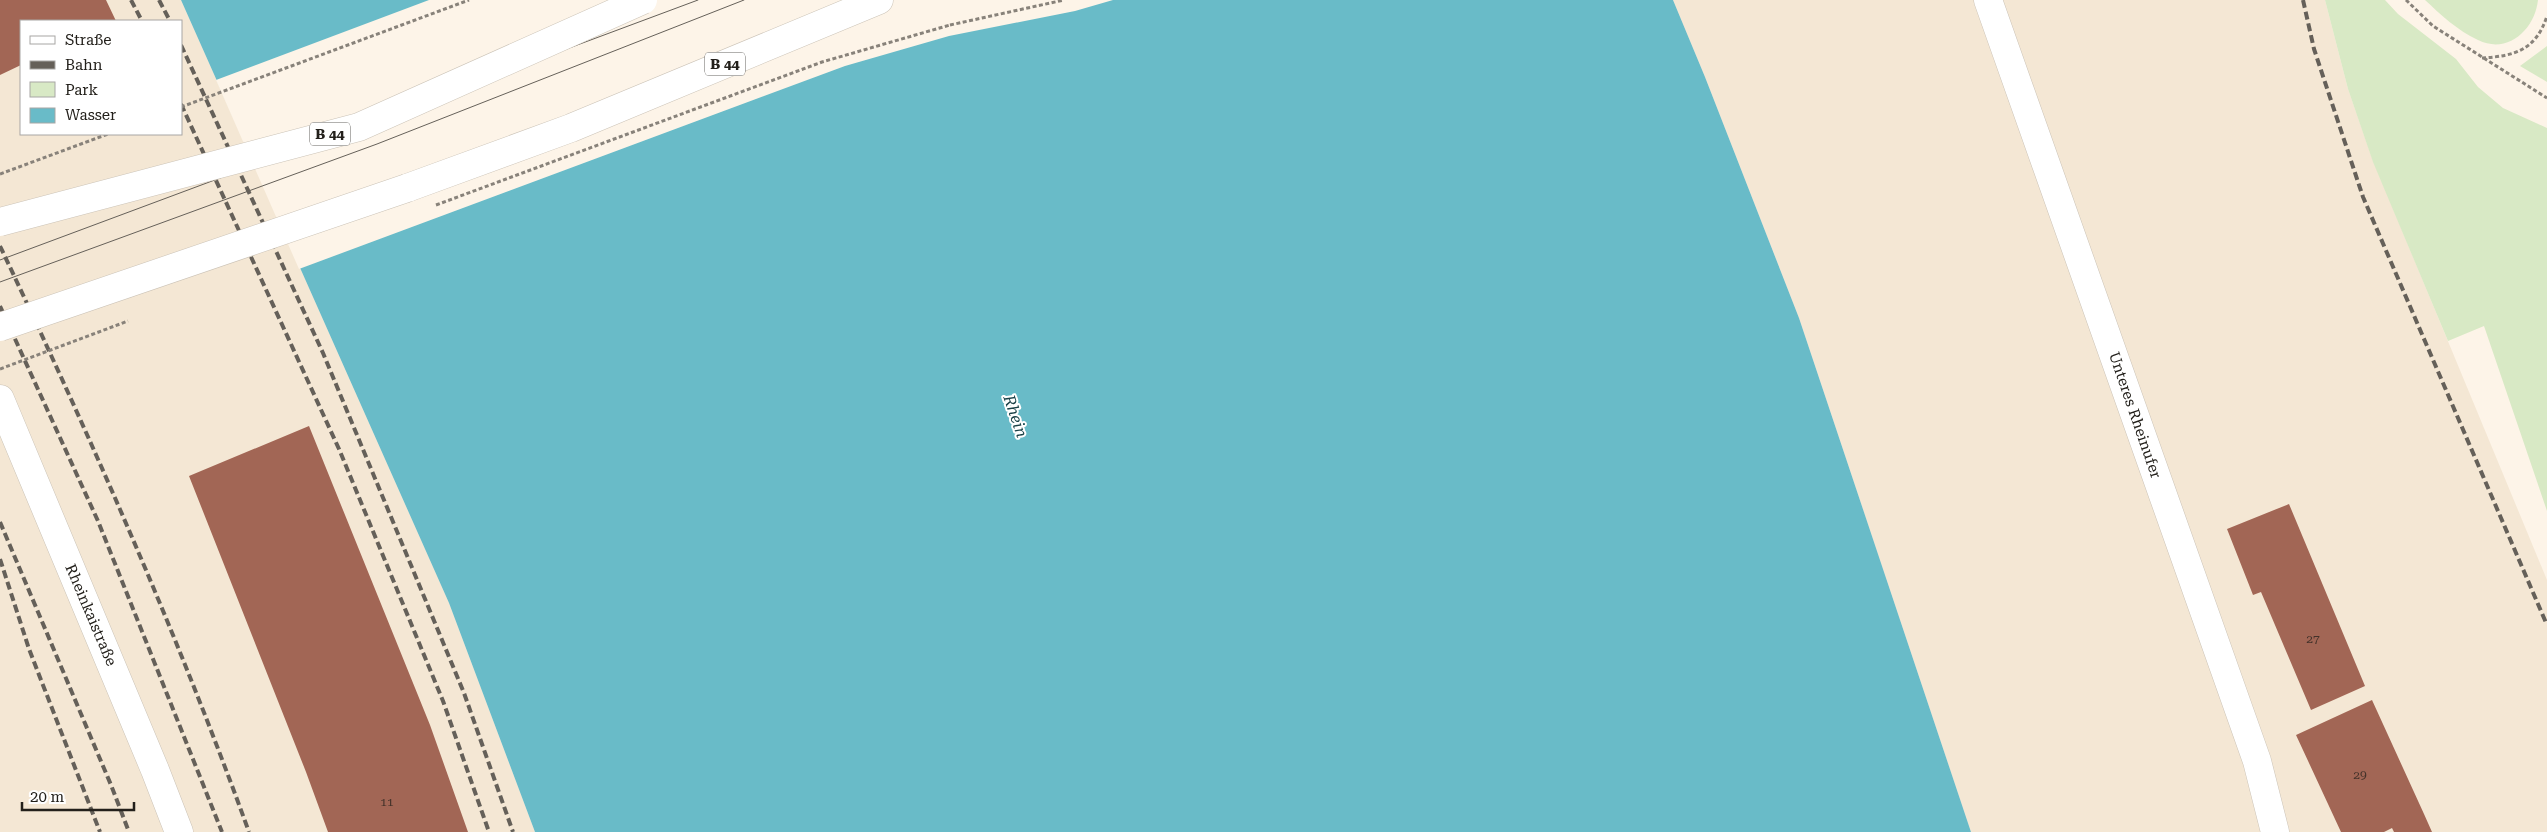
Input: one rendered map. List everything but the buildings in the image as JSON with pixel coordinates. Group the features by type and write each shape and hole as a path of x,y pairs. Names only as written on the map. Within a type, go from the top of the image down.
{"main road":[{"name":"B 44","path":"0,222 359,127 643,0"},
{"name":"B 44","path":"0,327 407,188 571,128 879,0"},
{"name":"Unteres Rheinufer","path":"1988,0 2257,760 2275,832"},
{"name":"Rheinkaistraße","path":"0,399 156,770 179,832"}],"path":[{"path":"182,107 469,0"},
{"path":"429,208 822,62 950,25 1064,0"},
{"path":"2406,0 2434,26 2547,98"},
{"path":"2482,58 2506,57 2524,49 2542,32 2547,16"},
{"path":"0,174 105,135"},
{"path":"0,369 132,320"}],"shaded area":[{"path":"0,0 181,0 449,603 535,832 0,832"},
{"path":"1673,0 2325,0 2348,89 2372,158 2547,580 2547,832 1971,832 1799,318"}],"green space":[{"path":"2325,0 2385,0 2398,14 2456,59 2478,87 2503,108 2547,128 2547,511 2484,326 2448,341 2373,162 2348,89"},
{"path":"2425,0 2538,0 2532,21 2526,29 2509,42 2489,44 2463,32"},
{"path":"2547,46 2547,82 2520,66"}],"water":[{"name":"Rhein","path":"181,0 1673,0 1799,318 1971,832 535,832 449,603"}],"pier":[{"path":"429,0 1113,0 1075,11 949,36 845,66 299,269 216,80"}],"tram line":[{"path":"0,260 698,0"},
{"path":"0,282 377,144 744,0"}],"railway":[{"path":"131,0 141,20"},
{"path":"159,0 169,20"},
{"path":"2303,0 2314,49 2363,197 2547,625"},
{"path":"182,47 323,353 464,693 513,832"},
{"path":"182,106 339,449 443,701 489,832"},
{"path":"0,246 132,536 193,683 249,832"},
{"path":"0,306 98,521 222,832"},
{"path":"0,522 129,832"},
{"path":"0,559 29,649 100,832"}]}
